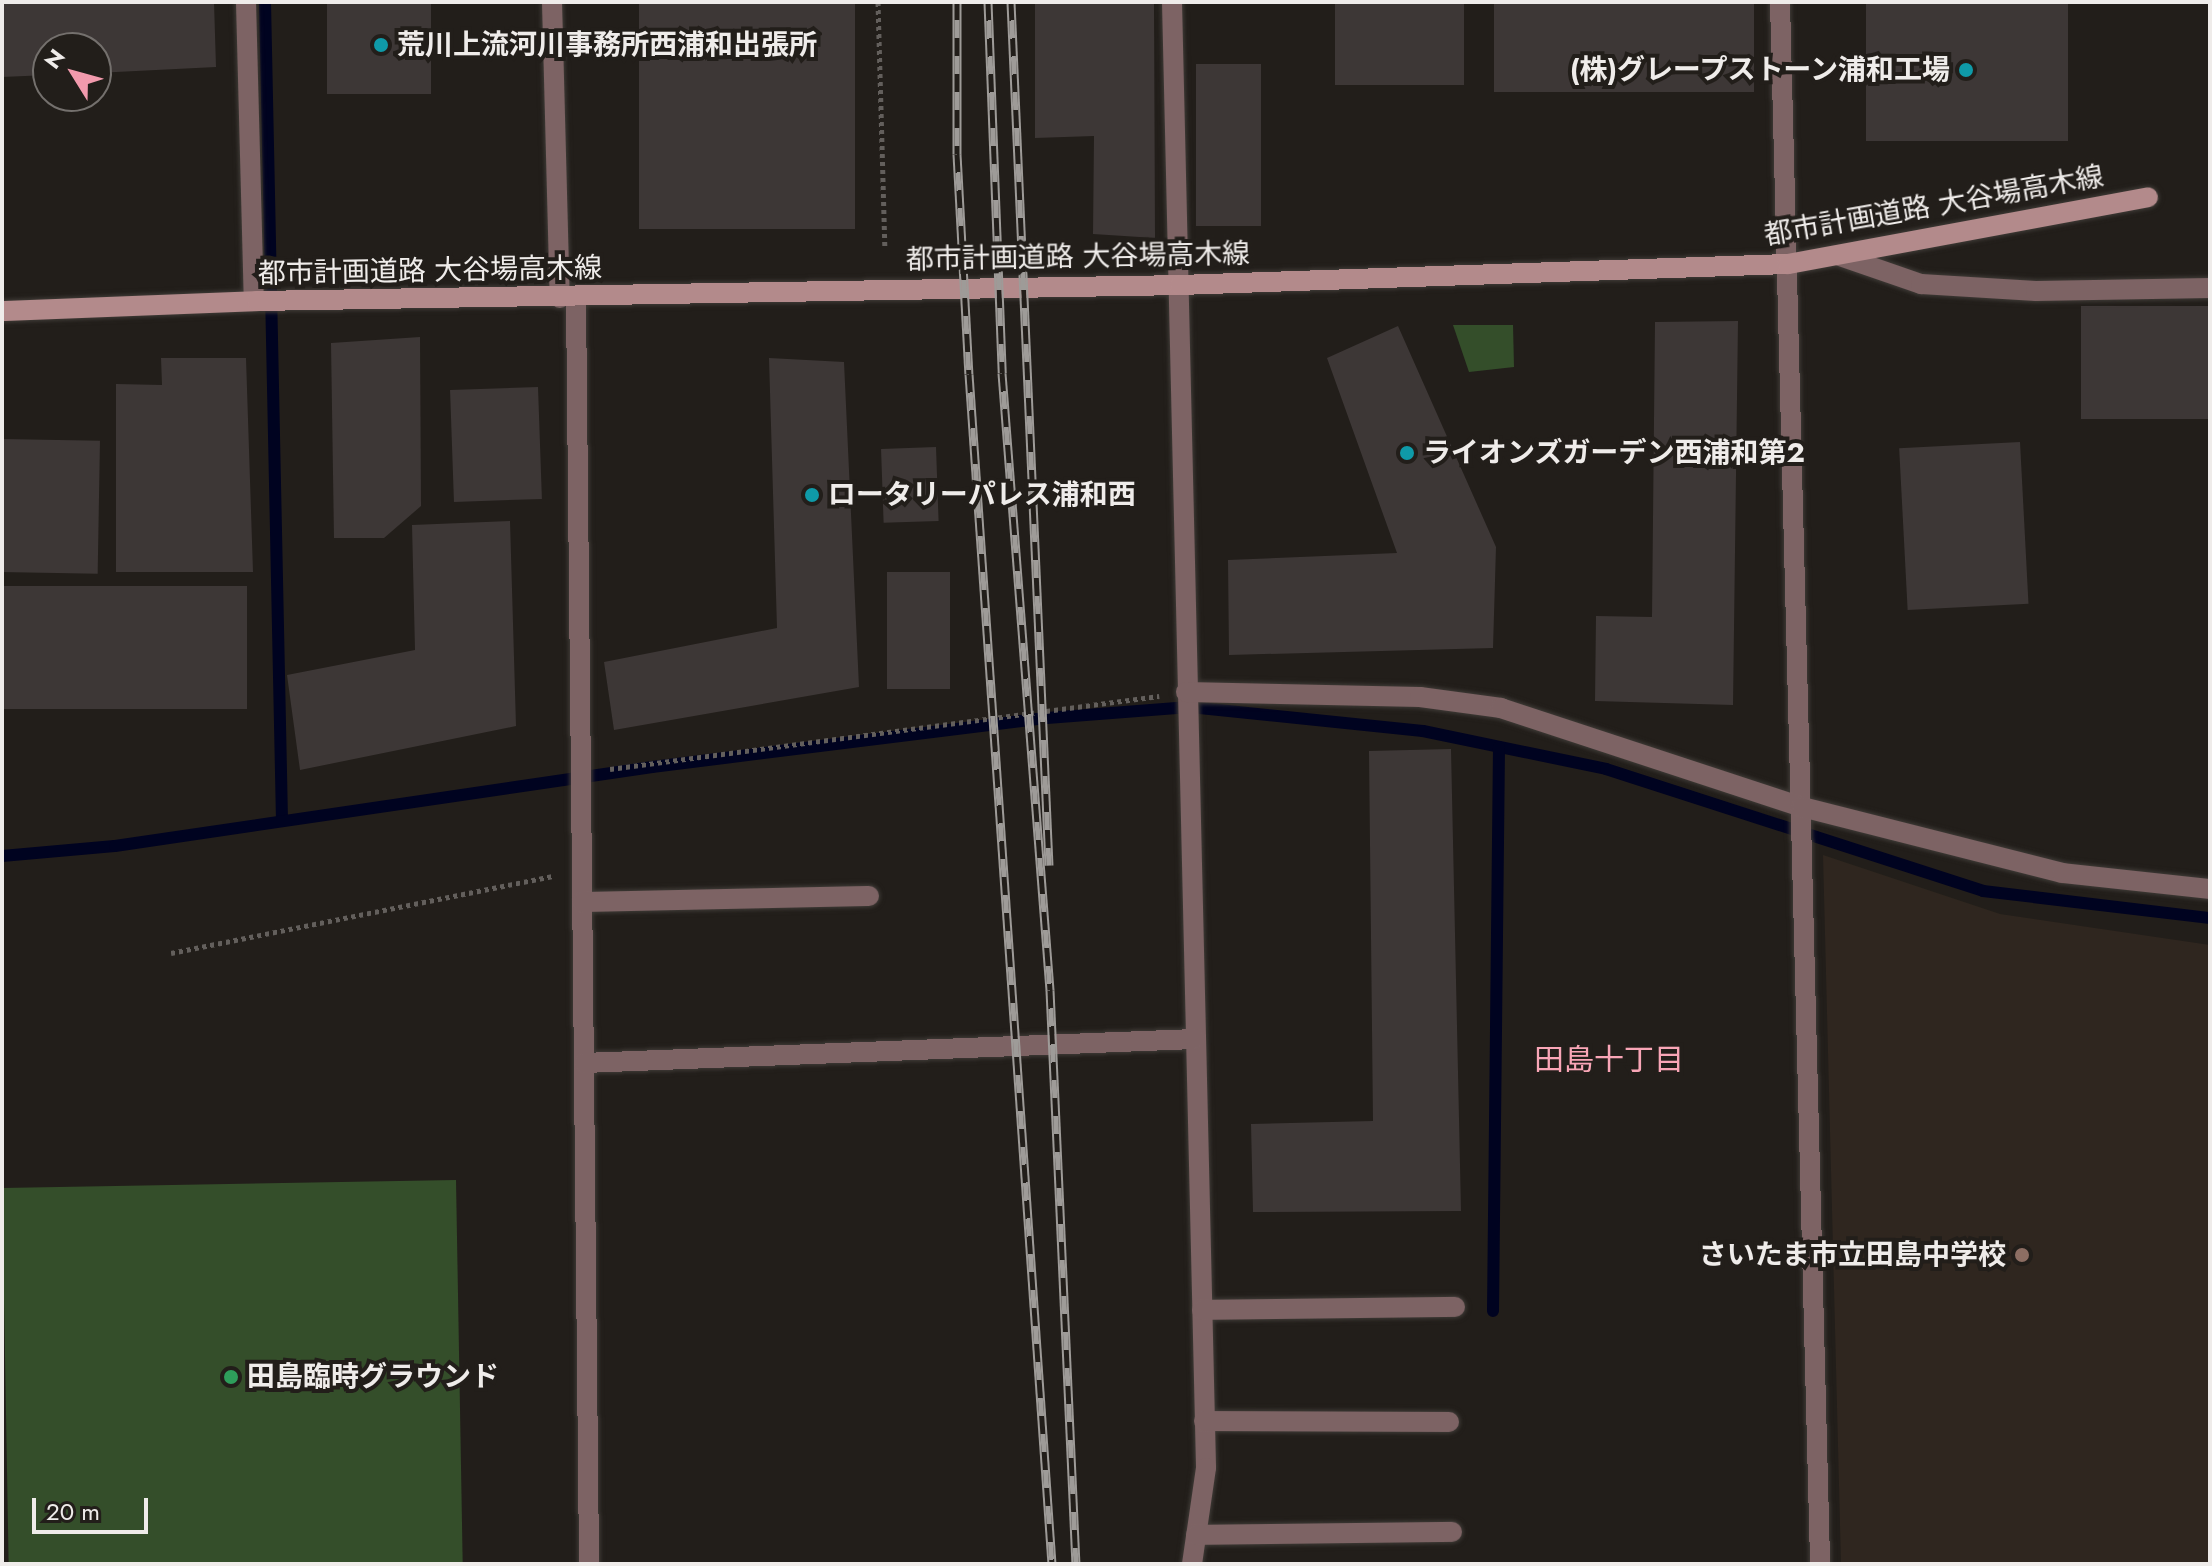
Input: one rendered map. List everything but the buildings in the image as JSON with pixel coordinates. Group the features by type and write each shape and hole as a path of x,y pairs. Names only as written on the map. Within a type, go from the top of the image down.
{"street":[{"path":"246,2 255,301"},
{"path":"552,2 568,298 581,772 589,1564"},
{"path":"1172,2 1206,1468 1192,1564"},
{"path":"1780,2 1820,1564"},
{"name":"都市計画道路 大谷場高木線","path":"2,311 255,301 568,298 1180,285 1788,264 2148,197"},
{"path":"1840,256 1921,284 2036,291 2210,288"},
{"path":"1186,692 1420,697 1501,708 1802,808 2062,873 2210,889"},
{"path":"582,902 869,896"},
{"path":"584,1063 1195,1039"},
{"path":"1202,1310 1455,1307"},
{"path":"1204,1421 1449,1422"},
{"path":"1196,1535 1452,1532"}],"path":[{"path":"878,2 885,246"},
{"path":"581,772 1186,692"},
{"path":"171,953 582,871"}],"shaded area":[{"name":"さいたま市立田島中学校","path":"1823,855 2000,914 2210,945 2210,1564 1841,1564"}],"green space":[{"path":"1453,325 1513,325 1514,367 1469,372"},
{"name":"田島臨時グラウンド","path":"456,1180 463,1564 9,1564 2,1188"}],"waterway":[{"path":"265,2 282,819"},
{"path":"2,856 115,846 652,767 1047,718 1190,707 1423,731 1606,769 1983,891 2210,918"},
{"path":"1493,1311 1499,747"}],"railway":[{"path":"957,2 957,154 969,374 1052,1564"},
{"path":"988,2 1002,373 1050,990 1076,1564"},
{"path":"1011,2 1049,865"}],"place":[{"name":"荒川上流河川事務所西浦和出張所","path":"381,45"},
{"name":"(株)グレープストーン浦和工場","path":"1966,70"},
{"name":"ライオンズガーデン西浦和第2","path":"1407,453"},
{"name":"ロータリーパレス浦和西","path":"812,495"},
{"name":"さいたま市立田島中学校","path":"2022,1255"},
{"name":"田島臨時グラウンド","path":"231,1377"}],"district":[{"name":"田島十丁目","path":"1609,1060"}]}
